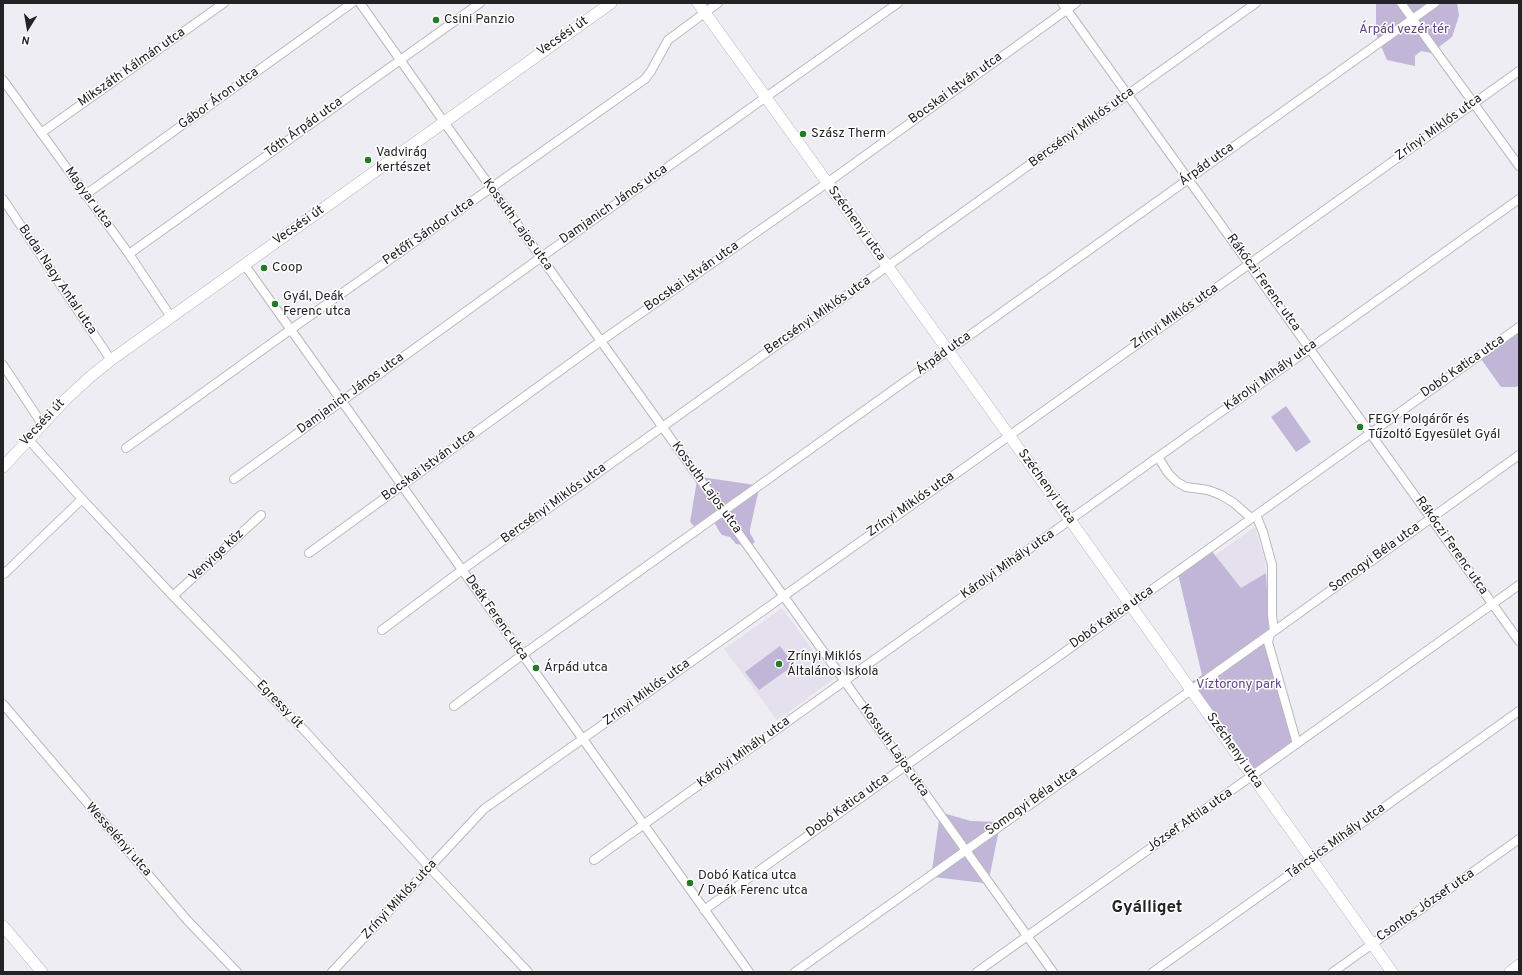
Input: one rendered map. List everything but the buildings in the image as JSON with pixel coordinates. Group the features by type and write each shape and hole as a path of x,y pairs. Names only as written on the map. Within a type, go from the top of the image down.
{"street":[{"name":"Mikszáth Kálmán utca","path":"41,133 224,3"},
{"name":"Gábor Áron utca","path":"86,195 352,3"},
{"name":"Kossuth Lajos utca","path":"360,3 540,258 1053,972"},
{"name":"Tóth Árpád utca","path":"129,254 480,3"},
{"name":"Vecsési út","path":"3,467 77,388 111,360 611,3"},
{"name":"Petőfi Sándor utca","path":"126,448 645,79 668,40 702,8 718,3"},
{"name":"Damjanich János utca","path":"234,479 540,258 898,3"},
{"name":"Bocskai István utca","path":"310,553 601,341 827,182 1065,6 1076,3"},
{"name":"Bercsényi Miklós utca","path":"382,630 462,570 1256,3"},
{"path":"1401,3 1519,166"},
{"name":"Árpád utca","path":"454,706 522,655 1434,3"},
{"name":"Rákóczi Ferenc utca","path":"1065,6 1519,641"},
{"name":"Széchenyi utca","path":"702,8 1070,520 1392,972"},
{"name":"Zrínyi Miklós utca","path":"332,972 484,809 583,740 1519,71"},
{"name":"Magyar utca","path":"3,80 129,254 171,316"},
{"name":"Budai Nagy Antal utca","path":"3,198 111,360"},
{"name":"Károlyi Mihály utca","path":"594,860 1519,199"},
{"name":"Deák Ferenc utca","path":"244,264 749,972"},
{"name":"Dobó Katica utca","path":"704,910 1519,327"},
{"path":"3,365 42,424"},
{"name":"Egressy út","path":"28,439 173,596 304,730 430,868 528,972"},
{"name":"Somogyi Béla utca","path":"795,972 1190,690 1271,634 1519,455"},
{"path":"1158,457 1168,473 1176,482 1186,487 1208,490 1221,495 1254,517 1263,532 1272,565 1272,615 1271,634 1268,642 1297,744"},
{"path":"4,574 82,499"},
{"name":"Venyige köz","path":"173,596 261,515"},
{"name":"József Attila utca","path":"977,972 1519,585"},
{"name":"Wesselényi utca","path":"3,704 187,920 237,972"},
{"name":"Táncsics Mihály utca","path":"1153,972 1519,711"},
{"name":"Csontos József utca","path":"1333,972 1519,839"},
{"path":"3,926 42,972"},
{"path":"1510,972 1519,966"}],"shaded area":[{"path":"1255,527 1265,560 1266,573 1241,588 1215,555"},
{"name":"Zrínyi Miklós Általános Iskola","path":"782,608 834,679 777,720 724,649"}],"green space":[{"name":"Árpád vezér tér","path":"1376,3 1457,3 1459,16 1452,37 1431,53 1421,51 1415,56 1415,66 1387,60 1376,34"},
{"path":"1519,332 1519,385 1516,387 1501,387 1481,359"},
{"path":"1286,406 1311,442 1296,452 1271,417"},
{"path":"701,477 755,485 727,506 723,505"},
{"path":"697,480 717,508 716,512 695,527 690,522"},
{"path":"759,489 750,529 750,533 755,542 751,545 730,516 731,511"},
{"path":"719,518 724,519 743,545 736,544 730,537 722,535 714,522"},
{"name":"Víztorony park","path":"1211,550 1241,588 1266,573 1269,629 1264,633 1294,743 1253,773 1190,683 1202,675 1178,574"},
{"path":"780,646 794,665 759,690 745,672"},
{"path":"943,813 971,821 999,822 968,844 965,844"},
{"path":"939,820 959,847 958,852 932,870"},
{"path":"999,830 989,879 973,855 973,850"},
{"path":"961,857 966,858 984,883 933,877"}],"place":[{"name":"Csini Panzio","path":"436,20"},
{"name":"Szász Therm","path":"803,134"},
{"name":"Vadvirág kertészet","path":"368,160"},
{"name":"Coop","path":"264,268"},
{"name":"Gyál, Deák Ferenc utca","path":"275,304"},
{"name":"FEGY Polgárőr és Tűzoltó Egyesület Gyál","path":"1360,427"},
{"name":"Zrínyi Miklós Általános Iskola","path":"779,664"},
{"name":"Árpád utca","path":"536,668"},
{"name":"Dobó Katica utca / Deák Ferenc utca","path":"690,883"}],"district":[{"name":"Gyálliget","path":"1147,909"}]}
